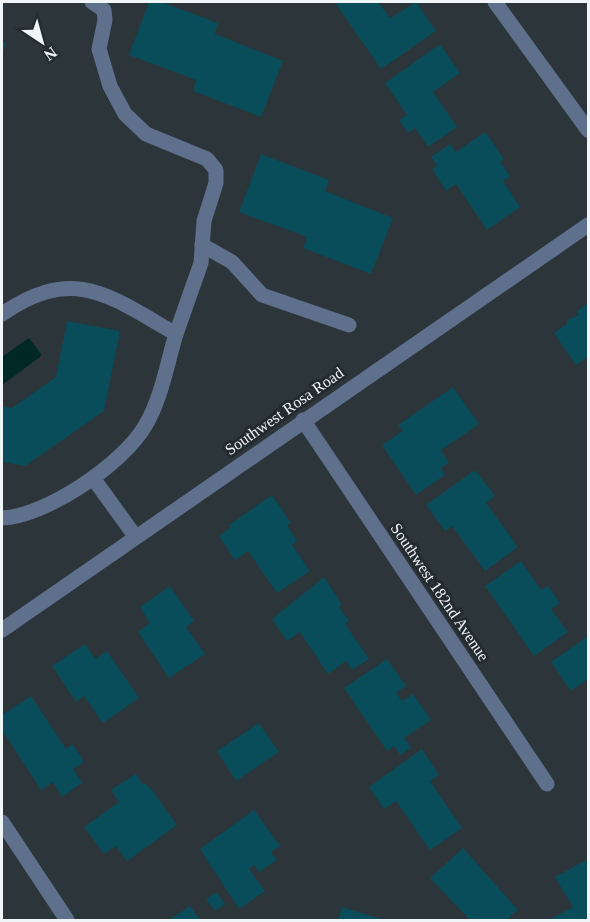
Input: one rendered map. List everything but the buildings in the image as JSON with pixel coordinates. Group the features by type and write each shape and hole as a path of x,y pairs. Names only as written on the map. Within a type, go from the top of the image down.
{"street":[{"path":"2,518 18,518 36,511 93,478 132,443 145,427 201,263 204,221 216,183 216,170 207,159 146,134 125,114 110,86 99,49 105,20 104,9 92,2"},
{"path":"495,2 588,130"},
{"name":"Southwest Rosa Road","path":"2,630 588,225"},
{"path":"202,245 232,261 262,295 349,325"},
{"path":"2,314 39,292 60,288 84,289 111,299 176,334"},
{"name":"Southwest 182nd Avenue","path":"303,420 547,784"},
{"path":"93,478 135,536"},
{"path":"2,822 67,921"}],"shaded area":[{"path":"29,338 41,354 40,357 2,385 2,357"}]}
